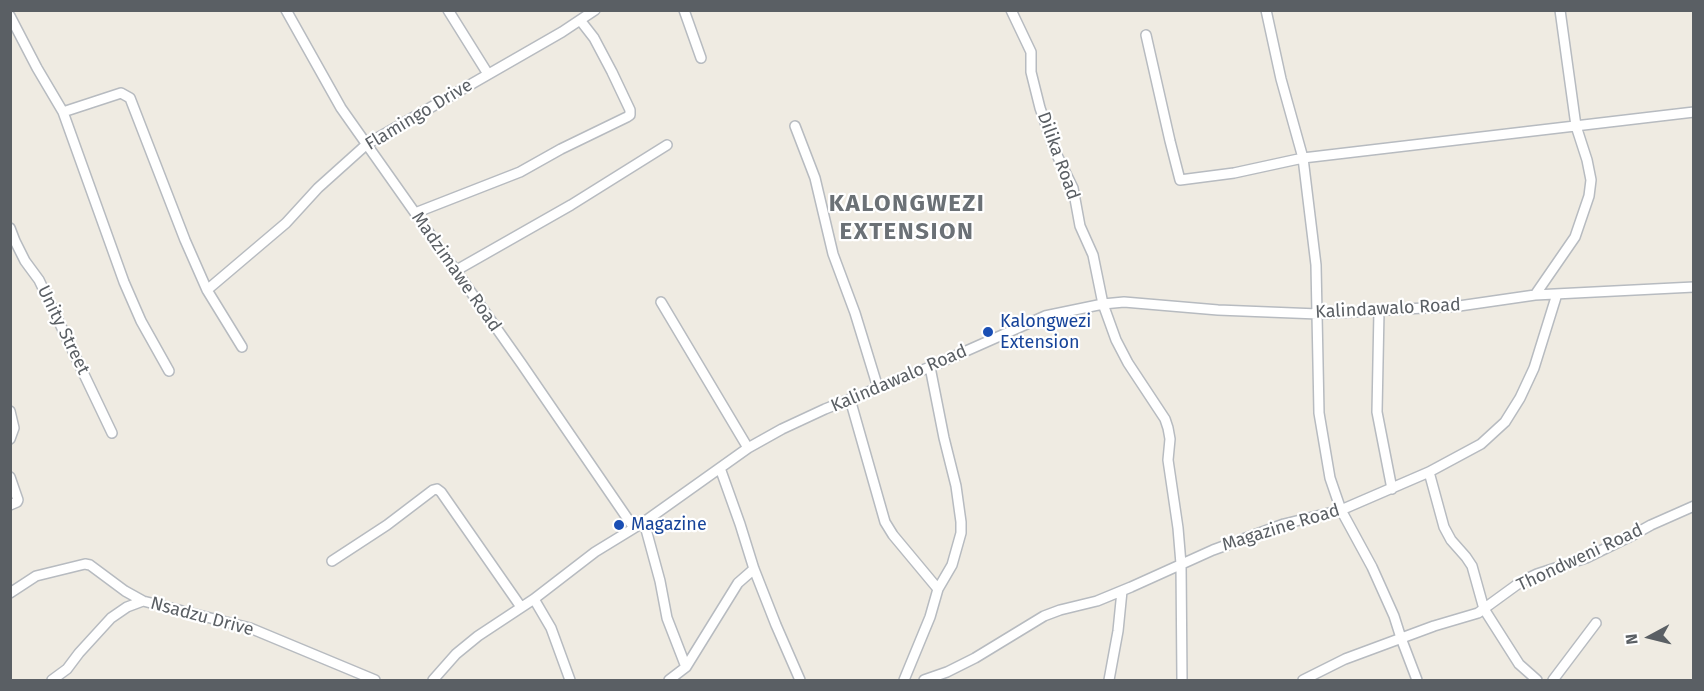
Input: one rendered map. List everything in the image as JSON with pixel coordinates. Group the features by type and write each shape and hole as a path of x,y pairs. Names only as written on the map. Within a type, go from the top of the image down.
{"street":[{"name":"Madzimawe Road","path":"286,10 341,108 634,528"},
{"path":"448,10 488,74"},
{"name":"Flamingo Drive","path":"207,290 286,223 318,188 367,144 595,10"},
{"path":"684,10 701,58"},
{"name":"Dilika Road","path":"1011,10 1031,52 1030,72 1040,108 1055,151 1073,188 1080,226 1092,255 1103,304 1116,340 1128,363 1165,419 1170,439 1168,460 1181,564 1182,681"},
{"path":"1266,10 1281,79 1303,158 1316,265 1319,413 1330,478 1341,510 1372,567 1394,616 1417,681"},
{"path":"1535,296 1575,237 1589,196 1591,180 1576,126 1560,10"},
{"path":"10,16 63,112 132,303 169,371"},
{"path":"415,213 520,172 630,115 630,110 612,72 594,38 580,20"},
{"path":"1146,35 1180,180 1234,173 1303,158 1694,112"},
{"path":"63,112 121,93 130,98 185,240 207,290 242,347"},
{"path":"795,126 815,178 833,254 855,313 878,388"},
{"path":"455,271 571,205 667,145"},
{"name":"Unity Street","path":"10,228 25,261 39,280 112,432"},
{"name":"Kalindawalo Road","path":"433,681 456,654 478,636 595,552 644,522 748,448 782,429 1045,316 1124,302 1218,310 1318,314 1459,306 1557,294 1694,287"},
{"name":"Magazine Road","path":"926,680 975,658 1044,616 1097,602 1213,550 1284,524 1341,510 1429,472 1482,444 1505,422 1520,398 1534,368 1557,294"},
{"path":"661,302 748,448"},
{"path":"1379,311 1377,412 1392,489"},
{"path":"904,681 939,589 952,565 961,533 956,486 930,367"},
{"path":"850,399 885,522 893,535 939,589"},
{"path":"10,411 14,428 10,439"},
{"path":"720,468 741,524 754,569 800,681"},
{"path":"1429,472 1444,527 1451,540 1472,566 1484,609 1520,664 1537,681"},
{"path":"10,477 18,500 10,505"},
{"path":"332,561 437,489 521,607"},
{"name":"Thondweni Road","path":"1303,681 1345,659 1434,626 1471,616 1522,581 1586,558 1694,506"},
{"path":"644,522 660,581 667,618 686,666"},
{"path":"10,593 36,576 85,564 90,565 125,591 143,601"},
{"path":"669,681 686,666 738,584 754,569"},
{"path":"1109,681 1122,591"},
{"path":"534,598 550,628 570,681"},
{"name":"Nsadzu Drive","path":"52,681 67,669 111,618 127,607 143,601 250,628 375,681"},
{"path":"1553,681 1596,623"}],"place":[{"name":"Kalongwezi Extension","path":"988,332"},
{"name":"Magazine","path":"619,525"}],"district":[{"name":"KALONGWEZI EXTENSION","path":"907,218"}]}
